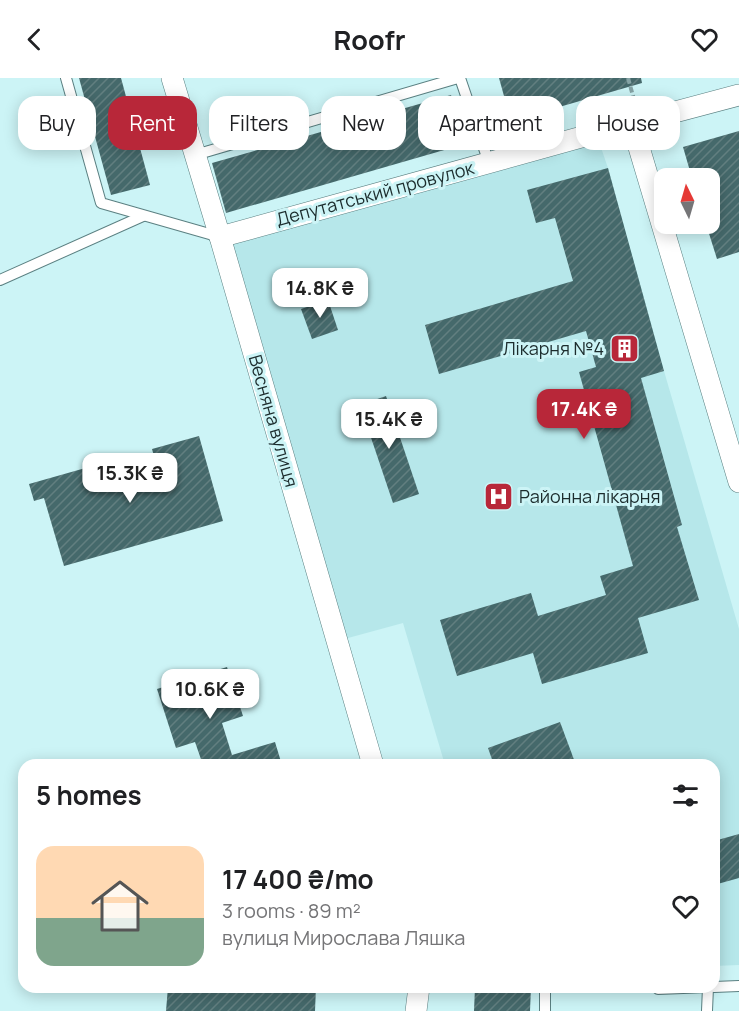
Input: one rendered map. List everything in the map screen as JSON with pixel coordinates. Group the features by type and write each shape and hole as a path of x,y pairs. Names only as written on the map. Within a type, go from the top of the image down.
{"street":[{"name":"Весняна вулиця","path":"172,78 371,759"},
{"name":"Депутатський провулок","path":"680,111 739,95"},
{"name":"Депутатський провулок","path":"220,237 576,139"},
{"path":"640,150 739,482"},
{"path":"416,1011 418,993"}],"lane":[{"path":"66,78 100,203 220,237"},
{"path":"195,155 459,78 489,163"},
{"path":"0,280 144,216"},
{"path":"720,987 739,986"},
{"path":"545,993 545,1011"},
{"path":"707,1011 708,993"}],"shaded area":[{"name":"Районна лікарня","path":"576,139 576,150 602,150 739,629 739,965 720,966 720,759 443,759 403,623 337,641 220,237 535,150 564,150 564,142"}],"building":[{"path":"79,78 121,78 126,96 108,96 108,150 141,150 150,185 111,195 96,140 96,96 84,96"},
{"path":"499,78 641,78 642,83 597,96 576,96 576,102 564,106 564,96 504,96"},
{"path":"418,104 418,150 444,150 226,213 212,163 258,150 309,150 309,135 321,132 321,150 406,150 406,108"},
{"path":"739,131 739,252 717,259 709,234 720,234 720,168 689,168 683,147"},
{"path":"608,168 664,371 641,378 682,525 677,527 699,600 638,618 648,653 542,684 533,653 457,676 440,620 531,593 538,616 606,595 600,576 633,566 579,372 596,367 586,331 439,374 425,325 573,281 555,218 536,223 527,190"},
{"path":"328,300 338,330 312,339 301,309"},
{"path":"386,396 419,494 393,503 360,405"},
{"path":"199,436 223,521 64,566 44,498 34,501 29,484 96,465 101,483 157,467 152,449"},
{"path":"227,667 243,716 222,723 232,755 275,742 280,759 201,759 195,742 176,748 157,689"},
{"path":"560,722 574,759 492,759 488,748"},
{"path":"739,834 739,878 720,883 720,839"},
{"path":"168,993 316,993 315,1011 166,1011"},
{"path":"475,993 531,993 530,1011 474,1011"}],"place":[{"name":"Лікарня №4","path":"625,349"},
{"name":"Районна лікарня","path":"498,497"}]}
